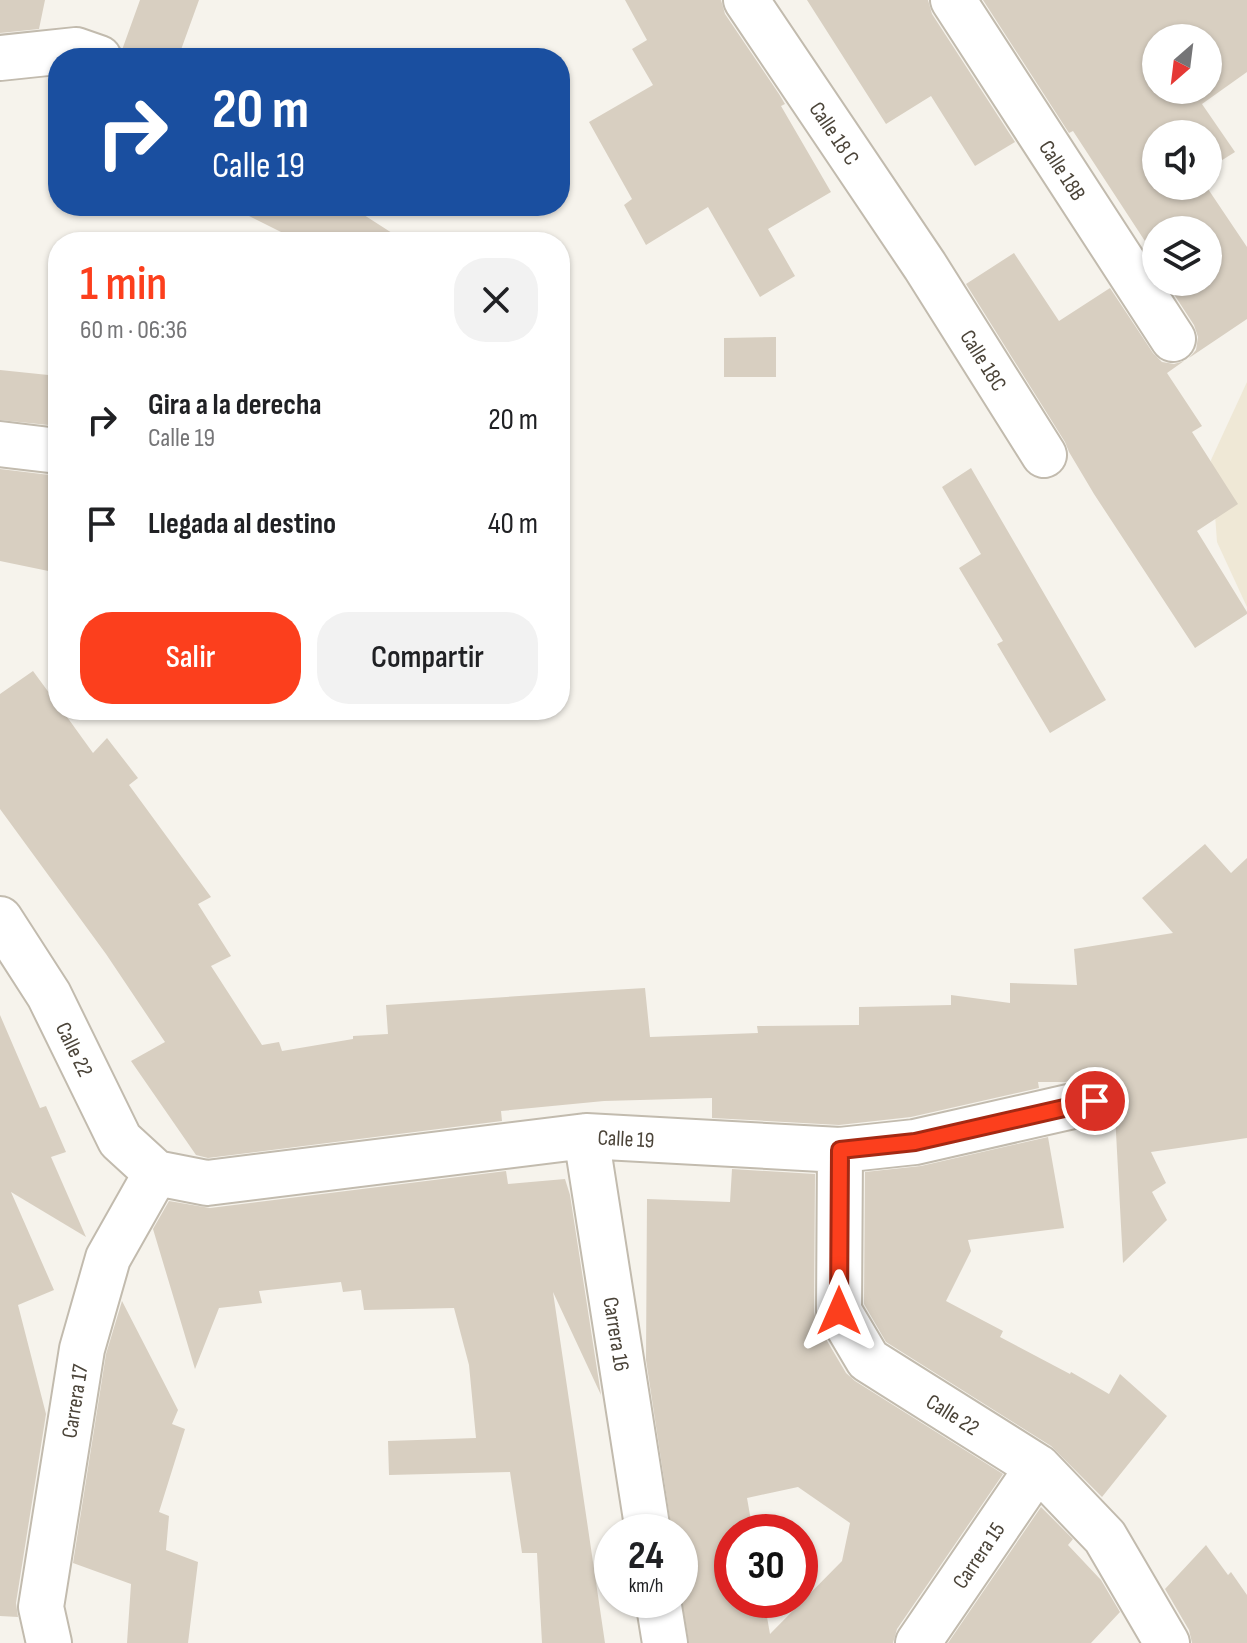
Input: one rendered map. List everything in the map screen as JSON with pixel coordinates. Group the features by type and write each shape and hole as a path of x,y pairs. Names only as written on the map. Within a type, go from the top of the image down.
{"street":[{"name":"Calle 18 C","path":"746,0 925,266"},
{"name":"Calle 18B","path":"953,0 1173,339"},
{"path":"0,58 48,53"},
{"name":"Calle 18C","path":"925,266 1044,455"},
{"path":"0,444 48,450"},
{"name":"Calle 22","path":"0,919 49,995 120,1140 156,1173"},
{"name":"Calle 19","path":"156,1173 207,1183 586,1136 840,1150 915,1142 1095,1101"},
{"name":"Carrera 16","path":"586,1136 645,1514"},
{"name":"Calle 22","path":"840,1150 839,1311 868,1360 1038,1467 1105,1537 1167,1643"},
{"name":"Carrera 17","path":"49,1643 41,1607 82,1349 108,1258 156,1173"},
{"name":"Carrera 15","path":"918,1643 1038,1467"},
{"path":"661,1618 665,1643"}],"shaded area":[{"path":"1247,382 1247,607 1217,542 1211,460"}],"building":[{"path":"0,0 45,0 39,29 0,33"},
{"path":"140,0 199,0 182,48 123,48"},
{"path":"625,0 721,0 725,14 785,104 781,106 831,192 768,229 795,276 760,297 708,207 646,245 624,205 632,199 589,122 653,85 632,49 647,40"},
{"path":"807,0 928,0 932,14 1015,142 975,166 931,96 886,124"},
{"path":"983,0 1247,0 1247,72 1222,90 1222,24 1142,24 1142,104 1202,104 1213,120 1142,120 1142,200 1215,200 1247,247 1247,319 1189,358 1196,350 1198,337 1175,296 1222,296 1222,216 1142,216 1142,237 1073,131 1069,133"},
{"path":"1222,133 1235,152 1222,160"},
{"path":"249,216 366,216 390,232 281,232"},
{"path":"1014,253 1059,321 1110,288 1162,362 1174,364 1184,361 1167,373 1202,426 1192,432 1238,504 1197,531 1247,612 1195,648 1094,494 966,284"},
{"path":"776,337 776,377 724,377 724,338"},
{"path":"0,370 48,375 48,425 0,420"},
{"path":"971,468 1106,700 1050,733 997,644 1003,641 959,568 981,554 942,487"},
{"path":"0,469 48,475 48,571 0,561"},
{"path":"33,671 48,691 48,720 69,720 93,753 107,738 138,778 129,785 211,897 198,904 231,956 211,966 262,1045 279,1042 282,1051 353,1039 353,1036 388,1034 386,1005 645,988 650,1037 758,1033 757,1026 859,1025 859,1007 951,1005 951,995 1010,1003 1010,983 1077,985 1074,949 1173,933 1142,898 1205,844 1231,873 1247,858 1247,1138 1151,1152 1166,1183 1152,1192 1167,1220 1123,1263 1115,1114 1119,1108 1119,1096 1114,1084 1102,1077 1038,1082 1039,1088 911,1117 839,1125 712,1118 712,1098 604,1101 501,1111 502,1121 208,1158 196,1155 131,1061 165,1042 106,954 0,809 0,694"},
{"path":"0,1015 40,1108 46,1106 66,1152 51,1157 86,1237 11,1192 54,1290 18,1305 46,1414 16,1603 18,1617 0,1616"},
{"path":"1048,1137 1064,1228 968,1240 971,1251 946,1301 1003,1331 1000,1337 1109,1394 1120,1374 1167,1416 1102,1497 1051,1446 886,1342 864,1304 865,1172 921,1166"},
{"path":"732,1169 815,1174 814,1312 817,1324 846,1373 1003,1474 897,1629 893,1643 689,1643 685,1618 698,1618 698,1514 669,1514 646,1360 647,1199 730,1202"},
{"path":"506,1171 508,1184 565,1179 601,1395 553,1292 594,1569 594,1618 601,1618 605,1643 542,1643 537,1553 522,1553 510,1472 389,1475 388,1441 476,1438 469,1365 454,1308 364,1310 361,1290 343,1292 341,1282 259,1291 262,1303 219,1308 195,1369 153,1229 169,1201 210,1208"},
{"path":"122,1301 178,1410 172,1424 185,1429 159,1512 169,1516 166,1550 198,1562 188,1643 127,1643 131,1584 73,1563 106,1354"},
{"path":"1041,1507 1073,1539 1068,1545 1101,1580 1120,1612 1091,1643 948,1643"},
{"path":"1206,1545 1247,1595 1247,1643 1192,1643 1189,1630 1165,1589"}],"route":[{"path":"839,1311 840,1150 915,1142 1095,1101"}]}
